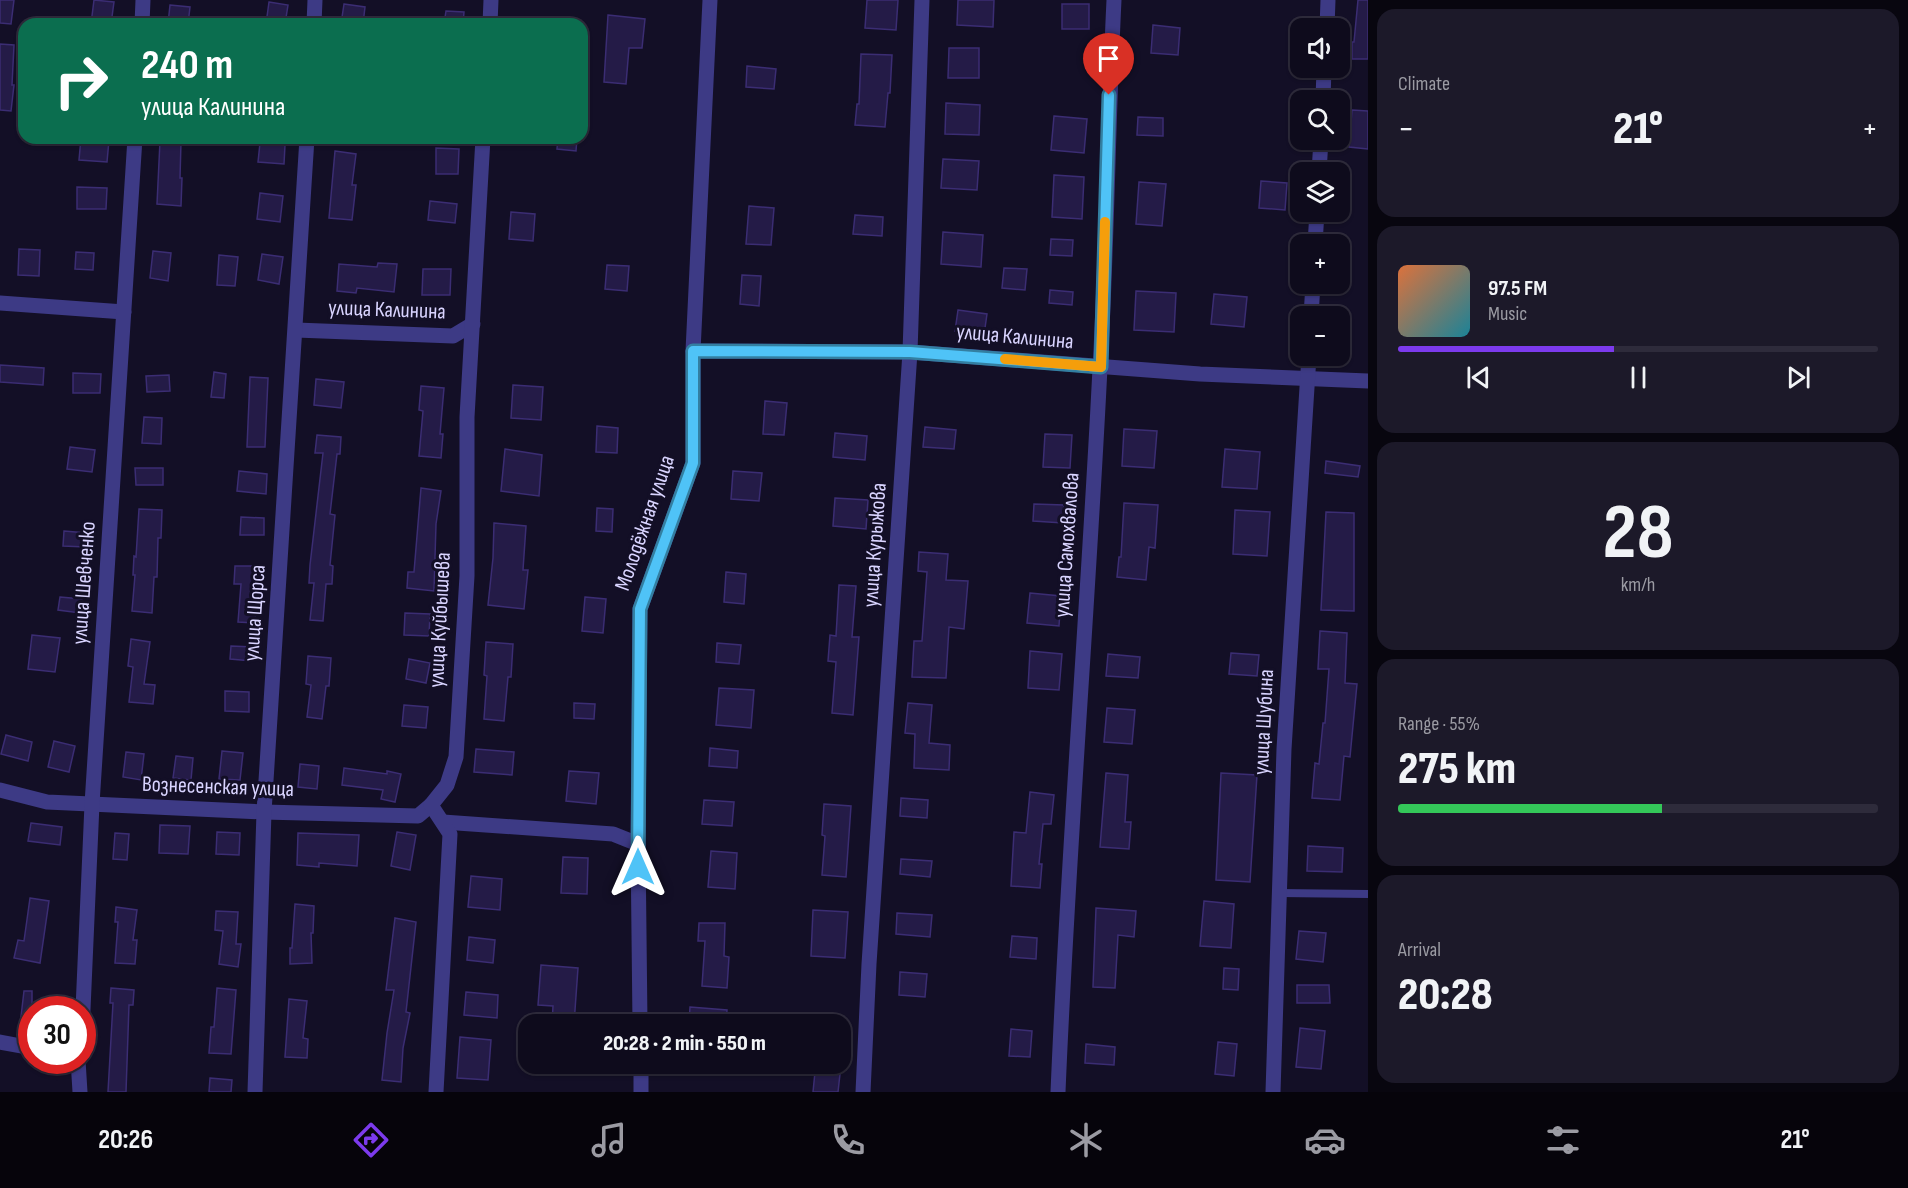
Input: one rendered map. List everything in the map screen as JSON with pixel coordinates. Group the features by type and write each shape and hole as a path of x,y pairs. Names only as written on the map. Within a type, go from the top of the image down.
{"street":[{"path":"142,18 143,0"},
{"path":"314,18 315,0"},
{"path":"490,18 491,0"},
{"name":"Молодёжная улица","path":"640,1014 638,844 640,609 693,463 693,351 710,0"},
{"name":"улица Курыжова","path":"863,1092 870,953 910,352 922,0"},
{"name":"улица Самохвалова","path":"1058,1092 1065,925 1101,367 1114,0"},
{"path":"1327,18 1328,0"},
{"name":"улица Шевченко","path":"84,996 92,804 135,144"},
{"name":"улица Щорса","path":"255,1092 264,812 307,144"},
{"name":"улица Куйбышева","path":"431,805 447,785 456,756 467,576 467,417 483,144"},
{"path":"0,303 124,312"},
{"name":"улица Калинина","path":"296,330 453,336 473,324"},
{"name":"улица Калинина","path":"693,351 910,352 1200,374 1368,381"},
{"name":"улица Шубина","path":"1273,1092 1284,749 1309,366"},
{"name":"Вознесенская улица","path":"0,790 47,802 264,812 417,816 431,805"},
{"path":"431,805 450,834 436,1092"},
{"path":"443,822 613,834 638,844"},
{"path":"0,1042 18,1045"},
{"path":"79,1074 80,1092"},
{"path":"641,1074 641,1092"}],"lane":[{"path":"1279,893 1368,894"}],"building":[{"path":"0,0 14,0 11,24 0,23"},
{"path":"94,0 114,2 112,18 92,18"},
{"path":"867,0 898,0 896,30 865,28"},
{"path":"958,0 994,0 993,27 957,25"},
{"path":"1358,0 1368,0 1368,59 1352,59"},
{"path":"269,2 288,5 286,18 267,18"},
{"path":"344,4 365,7 364,18 342,18"},
{"path":"1062,4 1089,4 1089,29 1062,29"},
{"path":"170,5 190,7 189,18 169,18"},
{"path":"446,11 464,12 464,18 445,18"},
{"path":"608,15 645,19 642,48 629,48 626,84 604,82"},
{"path":"1153,25 1180,28 1178,55 1151,53"},
{"path":"0,44 14,45 12,85 14,85 11,111 0,110"},
{"path":"949,48 979,48 979,78 948,78"},
{"path":"861,54 892,55 885,127 855,125 857,104 859,104"},
{"path":"747,66 776,69 774,89 746,87"},
{"path":"946,103 980,105 979,135 945,134"},
{"path":"1352,110 1368,111 1368,149 1350,147"},
{"path":"1054,116 1087,119 1084,153 1051,150"},
{"path":"1138,117 1163,118 1163,136 1137,135"},
{"path":"80,144 109,144 107,162 79,160"},
{"path":"160,144 181,144 181,206 157,204"},
{"path":"260,144 285,145 284,164 258,162"},
{"path":"557,144 577,144 576,151 557,149"},
{"path":"436,148 459,149 458,174 436,174"},
{"path":"335,151 356,154 352,185 356,185 352,220 329,218"},
{"path":"943,159 979,161 977,190 941,188"},
{"path":"1054,175 1084,177 1082,219 1052,217"},
{"path":"1261,181 1287,183 1285,210 1259,208"},
{"path":"1139,182 1166,184 1162,226 1136,224"},
{"path":"77,187 107,188 106,209 77,209"},
{"path":"260,193 283,196 280,222 257,219"},
{"path":"430,201 457,204 455,223 428,220"},
{"path":"749,206 774,208 771,245 746,244"},
{"path":"511,212 535,214 533,241 509,239"},
{"path":"855,215 883,217 882,236 853,234"},
{"path":"943,232 983,235 981,267 941,264"},
{"path":"1051,239 1073,240 1072,256 1050,255"},
{"path":"19,249 40,250 39,276 18,275"},
{"path":"153,251 171,253 168,281 150,278"},
{"path":"76,252 94,253 93,270 75,269"},
{"path":"262,254 283,257 279,284 258,280"},
{"path":"219,255 238,257 235,286 217,285"},
{"path":"378,263 397,264 394,292 357,288 356,293 337,291 339,264 377,267"},
{"path":"607,265 629,266 627,291 605,289"},
{"path":"1004,268 1027,269 1025,290 1002,288"},
{"path":"423,269 451,269 450,295 422,295"},
{"path":"742,275 761,276 759,306 740,304"},
{"path":"1050,290 1073,292 1072,305 1049,303"},
{"path":"1136,291 1176,293 1174,332 1134,330"},
{"path":"1214,294 1247,297 1244,327 1211,324"},
{"path":"958,310 987,314 984,335 955,331"},
{"path":"0,365 44,368 43,385 0,382"},
{"path":"214,372 226,374 224,398 211,397"},
{"path":"73,373 101,374 100,393 73,393"},
{"path":"169,375 170,391 147,392 146,376"},
{"path":"250,377 268,378 265,447 247,447"},
{"path":"316,379 344,382 341,408 314,405"},
{"path":"513,385 543,387 541,420 511,418"},
{"path":"421,386 444,388 440,434 443,434 441,458 419,456 423,411 419,410"},
{"path":"765,401 787,403 784,435 763,434"},
{"path":"144,417 162,418 161,444 142,443"},
{"path":"597,426 618,428 617,453 596,452"},
{"path":"925,427 956,430 954,449 923,447"},
{"path":"1124,429 1157,431 1154,468 1122,466"},
{"path":"835,433 867,436 865,460 833,457"},
{"path":"1045,434 1072,435 1070,468 1043,467"},
{"path":"317,435 341,437 330,514 335,515 330,565 333,566 332,584 326,584 323,621 310,620 314,583 309,583 310,565 323,453 315,453"},
{"path":"70,447 95,450 92,472 67,469"},
{"path":"505,449 542,455 539,496 501,491"},
{"path":"1225,449 1260,452 1257,489 1222,487"},
{"path":"1326,461 1360,466 1358,477 1325,473"},
{"path":"135,468 163,468 163,485 136,485"},
{"path":"239,471 267,474 266,494 237,491"},
{"path":"733,471 762,473 759,501 731,499"},
{"path":"421,488 441,491 436,524 434,591 407,588 408,572 414,572"},
{"path":"835,498 868,500 866,529 833,526"},
{"path":"1124,503 1158,505 1155,548 1149,547 1146,580 1117,577 1119,557 1121,557"},
{"path":"1034,504 1064,505 1063,523 1033,521"},
{"path":"597,508 613,509 612,532 596,531"},
{"path":"139,509 162,510 152,613 132,611"},
{"path":"1235,510 1270,512 1267,556 1233,554"},
{"path":"1326,512 1354,513 1354,611 1321,610"},
{"path":"241,517 264,518 264,535 240,535"},
{"path":"494,523 526,526 523,570 528,570 524,609 488,605"},
{"path":"64,531 87,533 86,547 63,546"},
{"path":"919,552 948,554 946,580 968,581 964,629 949,627 946,678 912,677 914,641 922,641 927,572 918,571"},
{"path":"235,566 258,566 255,623 238,622 241,584 234,584"},
{"path":"726,572 746,574 744,604 724,602"},
{"path":"839,585 856,586 852,637 859,637 853,715 832,713 836,662 828,661 830,635 836,636"},
{"path":"1030,593 1061,596 1059,626 1027,623"},
{"path":"60,597 82,599 80,613 58,610"},
{"path":"585,597 606,599 603,633 582,631"},
{"path":"405,613 430,614 429,636 404,635"},
{"path":"1320,631 1347,633 1345,683 1357,684 1350,757 1344,756 1340,800 1312,798 1315,763 1319,764 1323,723 1325,723 1329,669 1318,669"},
{"path":"32,635 60,638 55,672 28,669"},
{"path":"131,639 150,642 144,684 155,685 153,704 129,702 133,667 128,666"},
{"path":"486,642 513,644 511,677 508,677 504,721 484,719 487,676 484,675"},
{"path":"717,643 741,645 739,664 716,662"},
{"path":"231,646 253,647 252,661 230,659"},
{"path":"1030,651 1062,654 1059,690 1028,688"},
{"path":"1231,653 1259,655 1257,676 1229,674"},
{"path":"1108,654 1140,657 1138,678 1106,676"},
{"path":"308,656 331,658 329,686 326,686 322,719 307,717 311,685 306,684"},
{"path":"409,659 430,663 426,683 406,679"},
{"path":"719,688 754,690 751,728 716,725"},
{"path":"225,691 249,692 249,712 225,711"},
{"path":"574,703 595,704 594,719 574,718"},
{"path":"908,703 932,705 929,743 950,745 949,770 914,768 915,734 905,733"},
{"path":"404,705 428,707 426,728 402,726"},
{"path":"1107,708 1135,710 1132,744 1104,742"},
{"path":"6,735 32,742 28,761 1,754"},
{"path":"54,741 75,746 69,772 48,767"},
{"path":"710,748 738,751 737,768 709,766"},
{"path":"476,749 514,752 512,775 474,772"},
{"path":"222,751 243,753 240,780 219,779"},
{"path":"126,752 144,754 141,780 123,777"},
{"path":"176,756 193,758 191,780 173,778"},
{"path":"300,764 319,766 317,789 298,787"},
{"path":"344,768 401,774 395,802 381,799 383,790 342,785"},
{"path":"569,771 599,773 596,804 566,801"},
{"path":"1106,773 1128,775 1125,822 1131,822 1129,849 1100,847"},
{"path":"1221,773 1257,775 1250,882 1216,880"},
{"path":"1030,792 1054,795 1051,824 1043,824 1039,864 1042,864 1040,888 1011,886 1014,832 1026,833"},
{"path":"901,798 928,800 927,818 900,816"},
{"path":"704,800 734,802 732,826 702,824"},
{"path":"824,804 851,806 846,877 822,875 825,836 822,835"},
{"path":"31,823 62,827 60,845 28,841"},
{"path":"160,825 190,826 188,854 159,853"},
{"path":"217,832 240,833 239,855 216,854"},
{"path":"397,832 416,835 410,870 391,866"},
{"path":"115,833 129,834 127,860 113,859"},
{"path":"298,833 359,835 357,866 319,863 319,867 297,865"},
{"path":"1308,846 1343,848 1342,872 1307,871"},
{"path":"711,851 737,853 735,889 708,887"},
{"path":"563,857 588,858 587,894 561,893"},
{"path":"901,859 932,861 930,877 900,874"},
{"path":"471,876 502,879 500,910 468,907"},
{"path":"30,898 49,901 40,963 14,958 18,940 24,941"},
{"path":"1204,901 1234,904 1231,948 1200,946"},
{"path":"295,904 314,906 313,933 311,933 312,963 290,964"},
{"path":"116,907 137,910 133,940 137,940 135,964 115,963 118,922 115,922"},
{"path":"1096,908 1136,911 1134,937 1118,935 1115,988 1093,987"},
{"path":"813,910 848,912 845,958 811,956"},
{"path":"216,911 238,912 236,944 241,944 238,967 219,964 223,931 215,930"},
{"path":"897,913 932,915 930,937 896,934"},
{"path":"395,918 416,922 406,1012 410,1013 403,1048 401,1082 382,1080 394,990 386,990"},
{"path":"699,923 725,923 724,956 729,957 727,988 702,986 705,941 698,941"},
{"path":"1299,931 1326,933 1323,962 1296,959"},
{"path":"1012,936 1037,938 1036,959 1010,957"},
{"path":"469,937 495,940 493,963 467,960"},
{"path":"541,965 578,968 575,1014 553,1014 553,1006 538,1005"},
{"path":"1224,968 1239,969 1238,990 1223,989"},
{"path":"900,972 927,974 925,997 899,995"},
{"path":"1297,985 1329,985 1330,1003 1297,1003"},
{"path":"111,988 134,990 133,1005 129,1005 126,1092 108,1092 113,1003 110,1003"},
{"path":"217,988 236,990 231,1054 209,1053"},
{"path":"24,991 32,991 32,996 23,996"},
{"path":"466,992 498,995 497,1018 464,1015"},
{"path":"289,999 307,1001 303,1038 308,1039 307,1058 285,1057"},
{"path":"690,1007 727,1010 727,1014 690,1014"},
{"path":"1300,1028 1325,1031 1321,1069 1296,1067"},
{"path":"1011,1029 1032,1031 1030,1057 1009,1056"},
{"path":"460,1037 491,1040 488,1080 457,1078"},
{"path":"1218,1042 1237,1044 1234,1076 1215,1074"},
{"path":"1086,1044 1115,1047 1114,1065 1085,1063"},
{"path":"815,1074 840,1074 838,1092 813,1092"},
{"path":"210,1078 232,1080 231,1092 209,1092"}],"slow traffic":[{"path":"1005,359 1101,367 1105,222"}],"route":[{"path":"638,867 640,609 693,463 693,351 910,352 1101,367 1109,95"}]}
